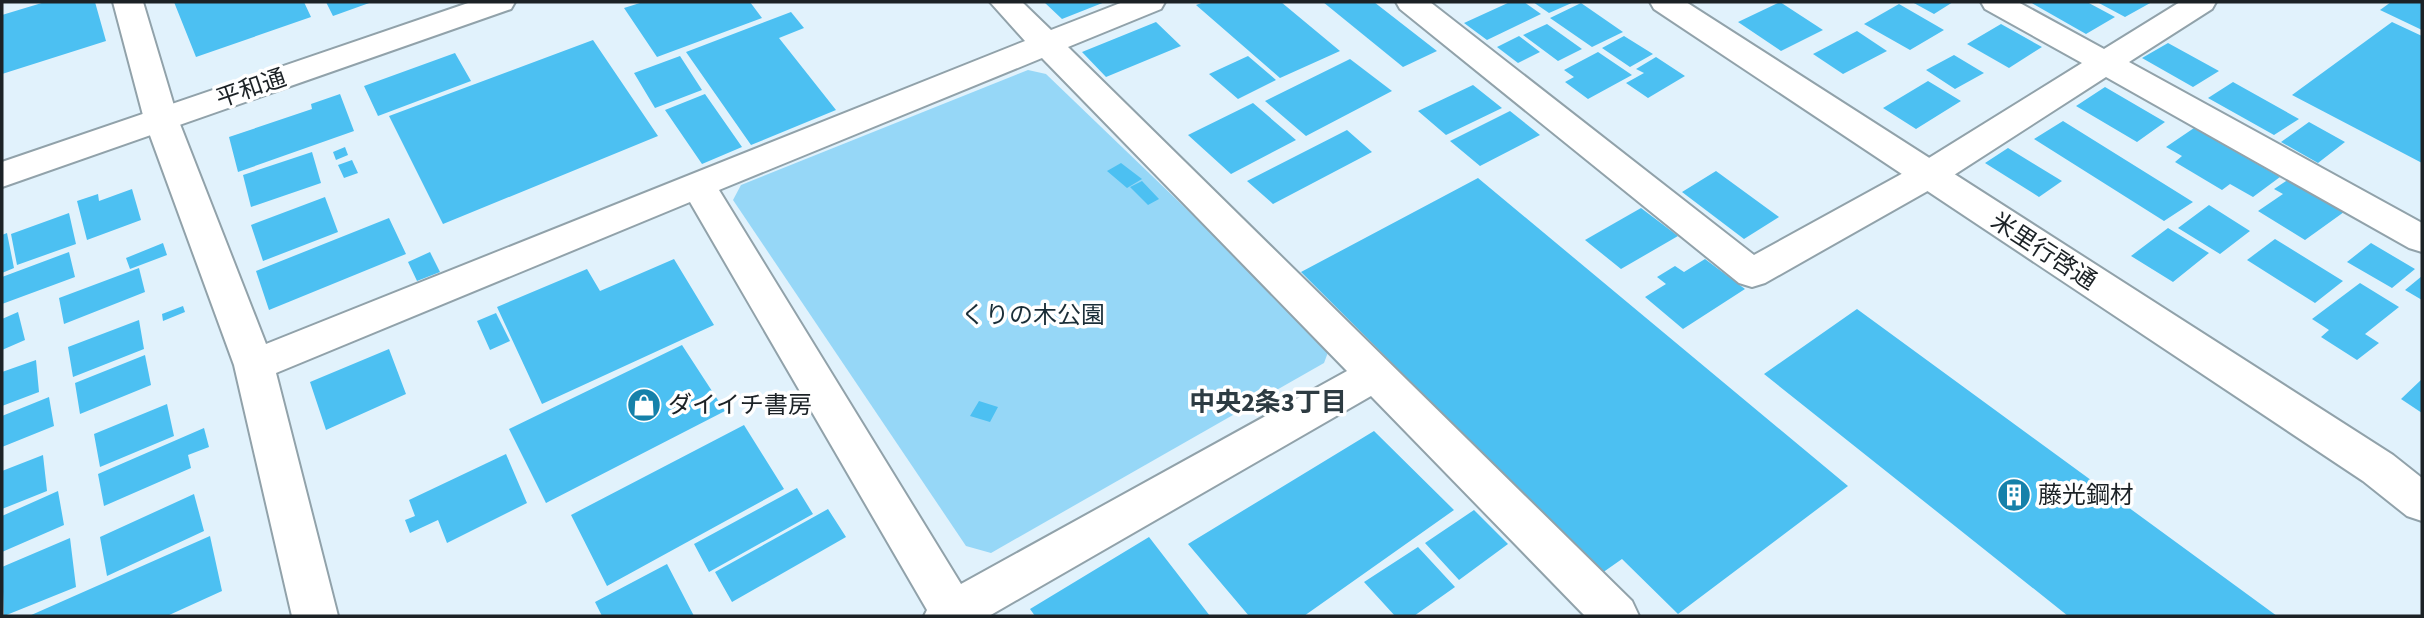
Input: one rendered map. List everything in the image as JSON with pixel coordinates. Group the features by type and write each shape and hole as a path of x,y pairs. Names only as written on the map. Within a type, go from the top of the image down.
{"street":[{"path":"128,2 161,119 254,365 315,616"},
{"name":"平和通","path":"2,175 500,2"},
{"path":"1005,2 1616,616"},
{"path":"254,365 1150,2"},
{"path":"1411,2 1752,272 1928,176 2201,2"},
{"name":"米里行啓通","path":"1665,2 2378,468 2422,503"},
{"path":"1996,2 2422,239"},
{"path":"698,185 952,615 1374,374"}],"green space":[{"name":"くりの木公園","path":"1028,70 1046,74 1330,347 1324,363 991,553 966,546 733,200 741,185"}],"building":[{"path":"45,2 95,2 106,41 2,74 2,15"},
{"path":"174,2 304,2 311,17 196,57"},
{"path":"326,2 372,2 333,16"},
{"path":"643,2 750,2 762,18 657,57 624,8"},
{"path":"1044,2 1105,2 1062,19"},
{"path":"1204,2 1281,2 1340,51 1280,78 1196,5"},
{"path":"1323,2 1374,2 1437,51 1403,67"},
{"path":"1510,2 1524,2 1541,14 1487,40 1464,23"},
{"path":"1533,2 1574,2 1549,13"},
{"path":"1780,2 1823,30 1781,51 1738,22"},
{"path":"1912,2 1953,2 1934,14"},
{"path":"2030,2 2087,2 2115,17 2086,34"},
{"path":"2097,2 2152,2 2125,17"},
{"path":"2391,2 2422,2 2422,30 2380,10"},
{"path":"1581,3 1623,32 1592,47 1550,18"},
{"path":"1899,4 1944,30 1910,50 1864,24"},
{"path":"791,12 804,28 779,38 836,110 751,145 686,52"},
{"path":"1156,22 1181,46 1106,77 1082,52"},
{"path":"2392,22 2422,36 2422,163 2292,95"},
{"path":"1547,24 1582,49 1558,61 1523,35"},
{"path":"2001,24 2042,47 2009,68 1967,44"},
{"path":"1857,31 1887,51 1843,74 1813,54"},
{"path":"1519,36 1540,52 1518,63 1497,47"},
{"path":"1624,36 1653,54 1630,67 1602,48"},
{"path":"593,40 658,136 443,224 389,116"},
{"path":"2168,43 2219,71 2193,87 2142,58"},
{"path":"1598,52 1632,75 1588,99 1565,82 1574,77 1564,70"},
{"path":"455,53 471,81 378,116 364,86"},
{"path":"1954,55 1984,73 1955,89 1926,70"},
{"path":"680,56 702,90 655,108 634,73"},
{"path":"1248,56 1276,80 1238,99 1209,74"},
{"path":"1656,57 1685,76 1648,98 1626,83 1644,73 1636,69"},
{"path":"1350,59 1392,91 1306,136 1265,101"},
{"path":"1928,81 1961,101 1916,129 1883,108"},
{"path":"2233,82 2299,119 2274,135 2208,98"},
{"path":"1473,85 1502,108 1446,135 1418,111"},
{"path":"2105,87 2165,122 2137,142 2076,106"},
{"path":"340,94 354,131 238,172 229,137 312,109 311,104"},
{"path":"705,94 742,147 702,164 665,110"},
{"path":"1253,103 1296,140 1231,174 1188,135"},
{"path":"1510,111 1540,135 1480,166 1450,141"},
{"path":"2063,121 2193,202 2164,221 2034,139"},
{"path":"2309,122 2345,142 2318,163 2281,142"},
{"path":"2194,128 2280,177 2253,197 2230,184 2222,190 2175,162 2182,156 2166,147"},
{"path":"1347,130 1372,152 1273,204 1247,181"},
{"path":"345,147 348,155 336,160 333,152"},
{"path":"2008,148 2062,181 2039,197 1985,163"},
{"path":"312,152 321,183 251,207 243,175"},
{"path":"352,160 358,173 344,178 338,165"},
{"path":"1121,163 1142,179 1127,188 1107,171"},
{"path":"1716,171 1779,217 1744,239 1682,192"},
{"path":"1478,178 1848,486 1678,614 1622,559 1602,573 1301,272"},
{"path":"2289,179 2344,212 2305,240 2258,211 2283,194 2274,189"},
{"path":"1142,181 1159,199 1148,205 1130,187"},
{"path":"132,189 141,220 87,240 77,201 98,194 99,201"},
{"path":"325,197 338,232 263,261 251,225"},
{"path":"2209,205 2250,231 2220,254 2178,228"},
{"path":"1641,208 1678,236 1621,269 1585,240"},
{"path":"69,213 76,244 17,265 11,234"},
{"path":"389,218 406,254 269,310 256,271"},
{"path":"2168,228 2209,253 2173,282 2131,256"},
{"path":"7,233 14,268 2,273 2,235"},
{"path":"2275,239 2343,281 2315,303 2247,260"},
{"path":"163,243 167,255 130,269 126,258"},
{"path":"2371,243 2415,269 2392,288 2347,262"},
{"path":"69,252 75,277 2,304 2,277"},
{"path":"430,252 440,272 417,281 408,262"},
{"path":"674,259 714,325 542,404 497,307 587,269 600,291"},
{"path":"1705,259 1745,289 1683,329 1645,297 1666,284 1657,277 1675,266 1684,272"},
{"path":"139,268 145,292 64,324 59,298"},
{"path":"2422,276 2422,300 2405,290"},
{"path":"2360,283 2399,307 2365,334 2379,343 2357,360 2321,337 2329,330 2312,319"},
{"path":"183,306 185,312 163,321 162,314"},
{"name":"藤光鋼材","path":"1857,309 2277,616 2068,616 1764,374"},
{"path":"18,312 25,340 2,350 2,319"},
{"path":"496,313 510,341 490,350 477,321"},
{"path":"139,320 144,349 73,377 68,347"},
{"path":"682,345 725,411 546,503 509,429"},
{"path":"389,349 406,394 326,430 310,382"},
{"path":"145,355 151,385 80,414 75,383"},
{"path":"36,360 39,392 2,406 2,372"},
{"path":"2422,379 2422,413 2401,399"},
{"path":"49,397 54,426 2,447 2,416"},
{"path":"979,401 998,407 990,422 970,416"},
{"path":"167,404 174,436 100,467 94,434"},
{"path":"744,425 784,489 607,586 571,515"},
{"path":"204,428 209,447 188,455 191,468 104,506 98,474"},
{"path":"1374,431 1454,510 1304,616 1249,616 1188,544"},
{"path":"506,454 527,503 447,543 438,520 410,533 405,520 415,516 409,500"},
{"path":"43,455 47,491 2,509 2,471"},
{"path":"797,488 813,514 709,572 694,544"},
{"path":"58,491 64,525 2,552 2,516"},
{"path":"194,494 204,531 107,576 100,537"},
{"path":"828,509 846,537 732,602 715,572"},
{"path":"1474,510 1508,544 1459,580 1425,543"},
{"path":"210,536 222,591 167,616 29,616"},
{"path":"1149,537 1210,616 1035,616 1030,609"},
{"path":"70,538 76,587 4,616 2,567"},
{"path":"1418,547 1455,587 1414,616 1395,616 1364,582"},
{"path":"667,564 694,616 602,616 595,602"}],"place":[{"name":"ダイイチ書房","path":"644,405"},
{"name":"藤光鋼材","path":"2014,495"}],"district":[{"name":"中央2条3丁目","path":"1268,402"}]}
